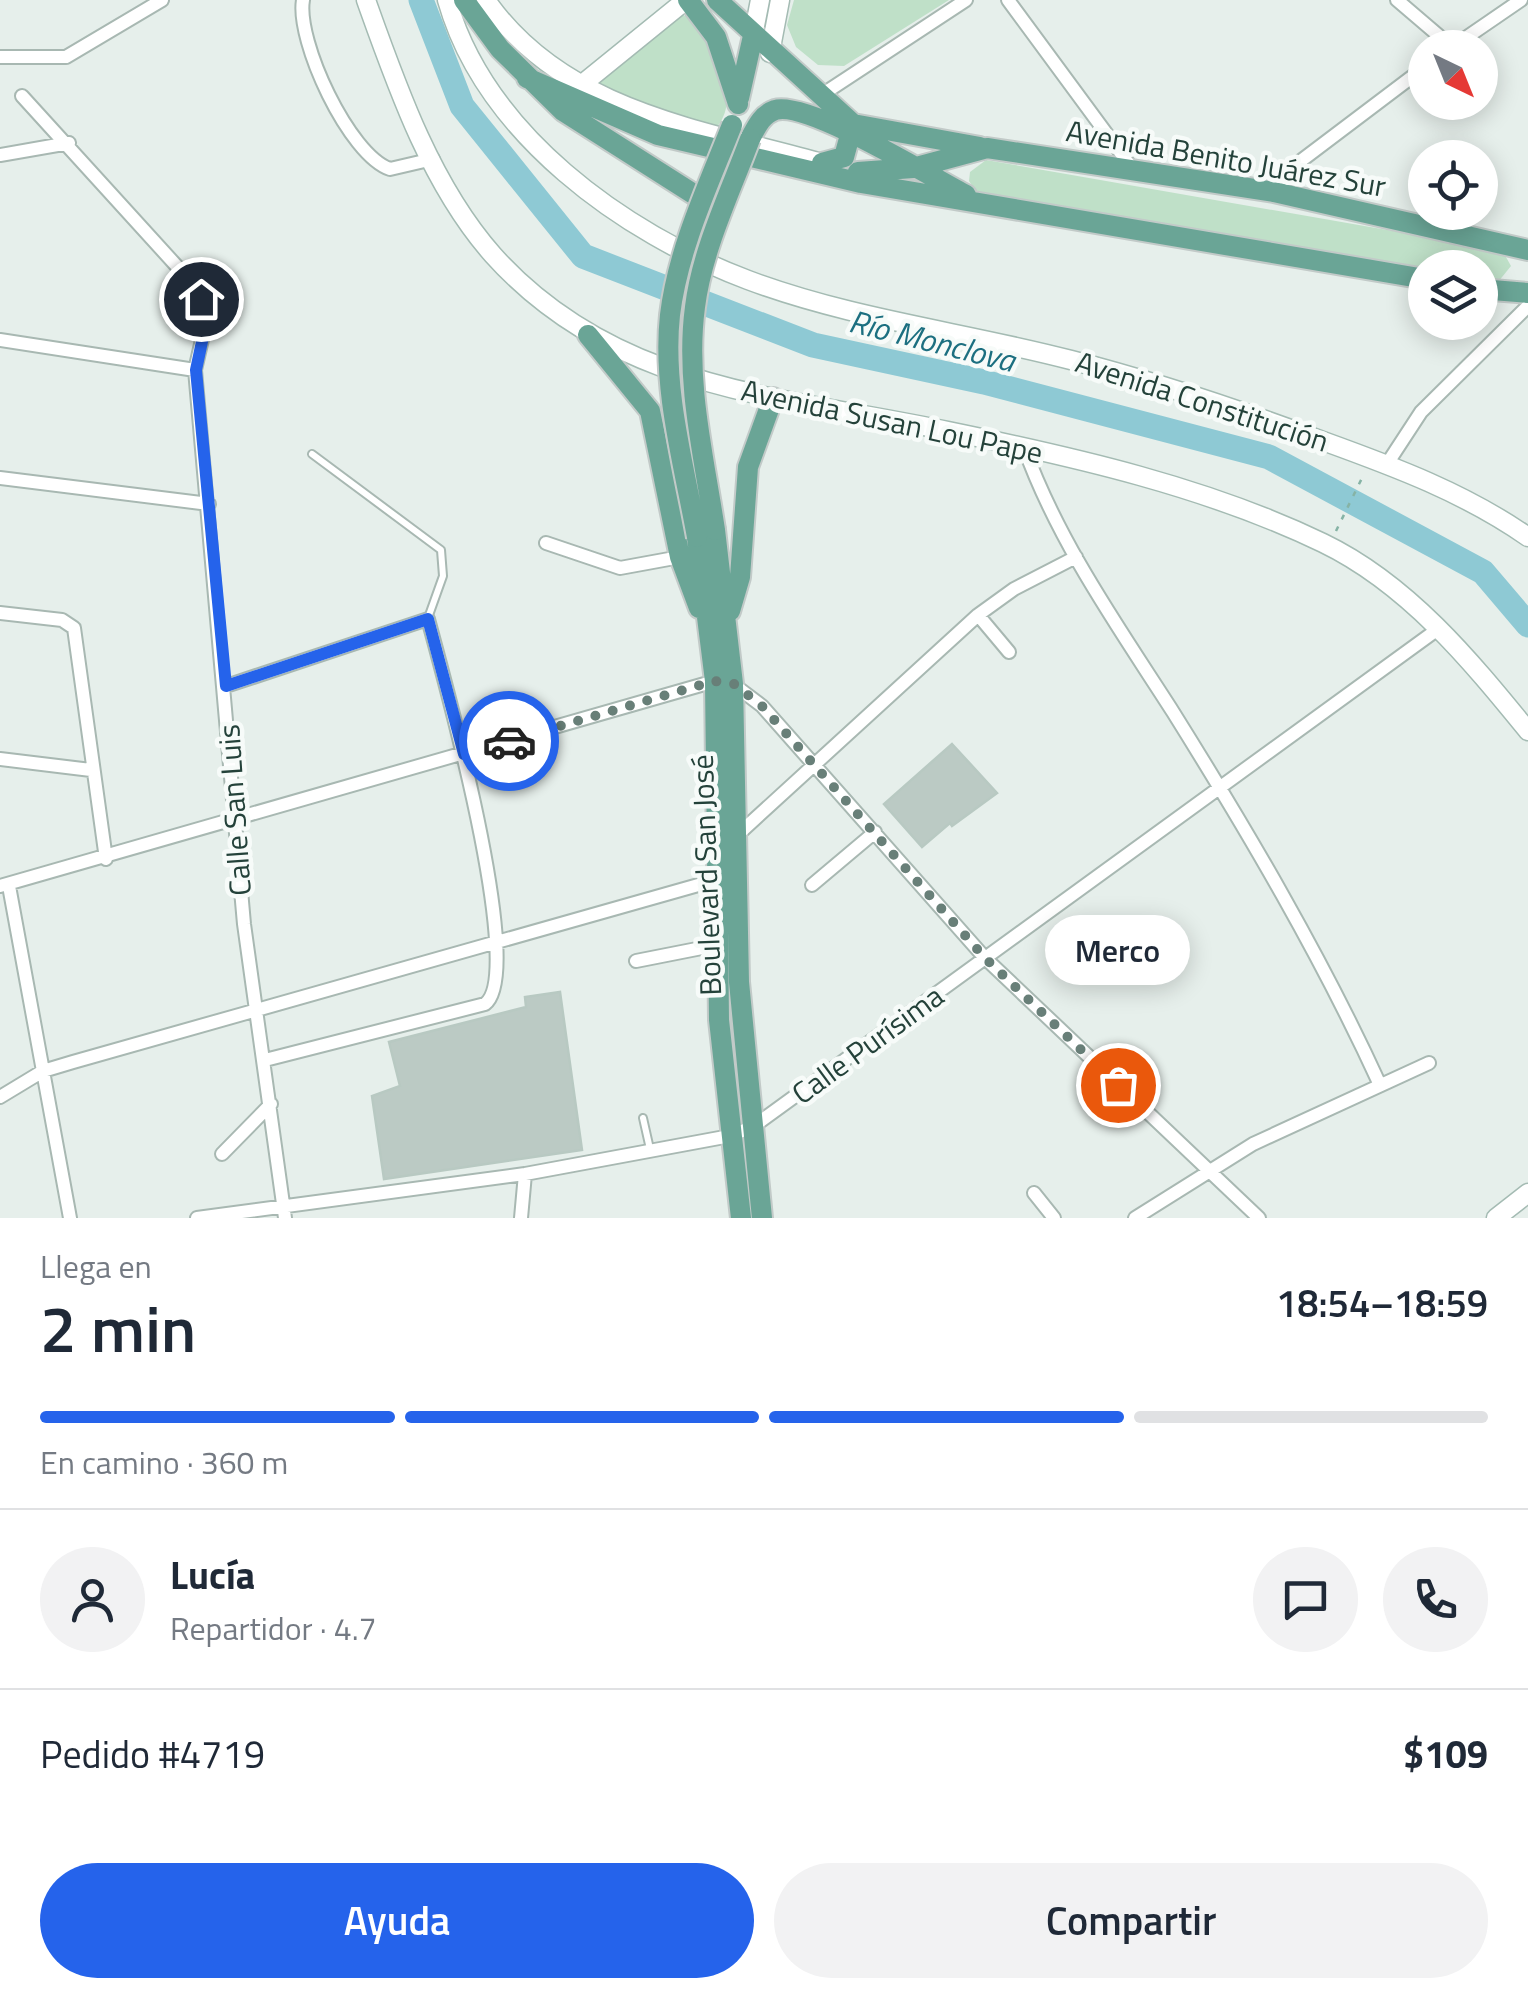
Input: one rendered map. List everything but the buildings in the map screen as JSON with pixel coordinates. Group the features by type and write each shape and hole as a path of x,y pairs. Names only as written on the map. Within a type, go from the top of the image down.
{"main road":[{"path":"464,0 527,78 563,111 703,200"},
{"path":"687,0 716,37 738,104"},
{"path":"717,0 852,129 974,200"},
{"path":"706,533 672,391 669,346 677,278 732,125 753,36"},
{"path":"527,78 658,135 843,179 1408,277"},
{"path":"706,533 693,323 709,250 750,139 762,118 782,109 852,129 979,151 960,174 974,200"},
{"path":"822,163 844,157 852,129"},
{"name":"Avenida Benito Juárez Sur","path":"822,163 868,174 914,168 979,151 1274,192 1520,248"},
{"path":"1520,248 1528,260"},
{"path":"1506,293 1519,289 1528,277"},
{"path":"1498,292 1528,293"},
{"path":"588,334 650,410 680,557 718,622"},
{"path":"718,622 740,577 748,467 773,398"},
{"name":"Boulevard San José","path":"706,533 724,682 726,877 762,1218"},
{"name":"Boulevard San José","path":"726,877 717,945 722,1061 741,1218"},
{"path":"742,1019 722,1061 750,1093"}],"street":[{"path":"0,57 66,57 162,0"},
{"path":"303,0 301,25 310,54 369,155 390,169 432,159"},
{"name":"Avenida Susan Lou Pape","path":"366,0 432,159 474,230 533,294 588,334 671,373 773,398 1024,447 1208,499 1328,546 1379,578 1438,629 1528,730"},
{"name":"Avenida Constitución","path":"447,0 488,83 539,149 610,204 729,271 818,302 1069,359 1190,393 1379,461 1460,495 1528,538"},
{"path":"486,0 533,55 580,86 682,126 822,163"},
{"path":"580,86 687,0"},
{"path":"753,36 760,0"},
{"path":"770,52 780,0"},
{"path":"820,96 966,0"},
{"path":"1397,0 1432,30"},
{"path":"1477,30 1521,0"},
{"path":"1011,4 1135,172"},
{"path":"1274,192 1298,163 1408,80"},
{"path":"22,96 69,143"},
{"path":"0,155 69,143"},
{"name":"Calle San Luis","path":"69,143 192,284 207,318 196,370 235,822 285,1212"},
{"path":"1379,461 1528,306"},
{"path":"0,340 196,370"},
{"path":"1024,447 1043,496 1076,556 1220,789 1293,916 1380,1085"},
{"path":"0,478 209,504"},
{"path":"546,543 620,568 680,557"},
{"path":"724,842 816,765 978,614 1014,589 1076,556"},
{"path":"0,612 62,620 74,628 106,859"},
{"path":"978,614 1008,652"},
{"path":"226,686 428,619 464,754 497,942 497,989 484,1004 264,1060"},
{"name":"Calle Purísima","path":"197,1218 285,1212 525,1174 730,1136 754,1126 1438,629"},
{"path":"70,1218 44,1071 4,886 724,682 752,696 985,958 1258,1218"},
{"path":"0,759 91,770"},
{"path":"812,885 875,832"},
{"path":"0,1097 44,1071 256,1007 726,877"},
{"path":"636,960 717,945"},
{"path":"1135,1218 1208,1171 1428,1063"},
{"path":"222,1154 270,1104"},
{"path":"521,1218 525,1174"},
{"path":"1034,1193 1054,1218"},
{"path":"1496,1218 1528,1194"}],"lane":[{"path":"312,454 441,550 442,576 428,619"},
{"path":"643,1118 650,1151"}],"path":[{"path":"1328,546 1379,461"}],"green space":[{"path":"794,0 949,0 844,66 818,65 796,47 787,25"},
{"path":"681,15 691,17 726,85 724,114 717,127 650,108 597,85"},
{"path":"986,160 1502,250 1511,266 1498,282 1498,250 1408,250 1408,269 977,193 969,181 970,172"}],"waterway":[{"name":"Río Monclova","path":"421,0 462,106 583,256 813,345 984,382 1269,457 1483,572 1528,625"}],"way so far":[{"path":"509,741 714,681 734,684 752,696 792,738 985,958 1118,1085"}],"place":[{"name":"Merco","path":"1118,1085"}],"route":[{"path":"201,299 207,318 196,370 226,686 428,619 464,754 509,741"}]}
